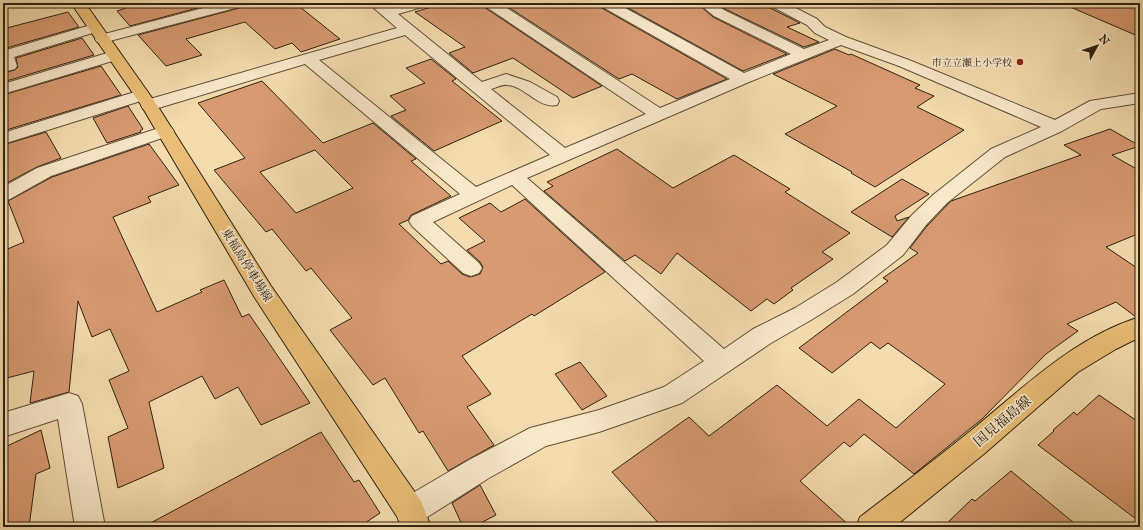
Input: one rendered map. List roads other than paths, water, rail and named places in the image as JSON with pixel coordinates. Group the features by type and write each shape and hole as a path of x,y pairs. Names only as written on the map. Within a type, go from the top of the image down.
{"main road":[{"name":"東福島停車場線","path":"78,3 145,100 263,292 413,519"},
{"name":"国見福島線","path":"871,527 975,444 1069,365 1107,342 1140,326"}],"street":[{"path":"3,67 9,66 5,55 103,41 238,3"},
{"path":"382,8 421,3"},
{"path":"490,3 659,115"},
{"path":"606,3 743,79"},
{"path":"705,3 719,13 802,54"},
{"path":"776,3 812,22 820,30 841,40 904,63 1056,127"},
{"path":"382,8 563,156"},
{"path":"3,139 145,100 308,59 408,29"},
{"path":"471,268 419,221 514,177 802,54 841,40"},
{"path":"3,89 103,41"},
{"path":"308,59 474,196"},
{"path":"480,88 506,80 524,85 551,101"},
{"path":"413,519 479,469 540,436 599,421 673,395 762,336 803,314 846,288 895,250 929,210 998,153 1056,127 1096,105 1140,98"},
{"path":"3,195 44,172 165,131"},
{"path":"514,177 723,363"},
{"path":"3,424 69,404 90,527"}],"place":[{"name":"市立立瀬上小学校","path":"1020,62"}]}
